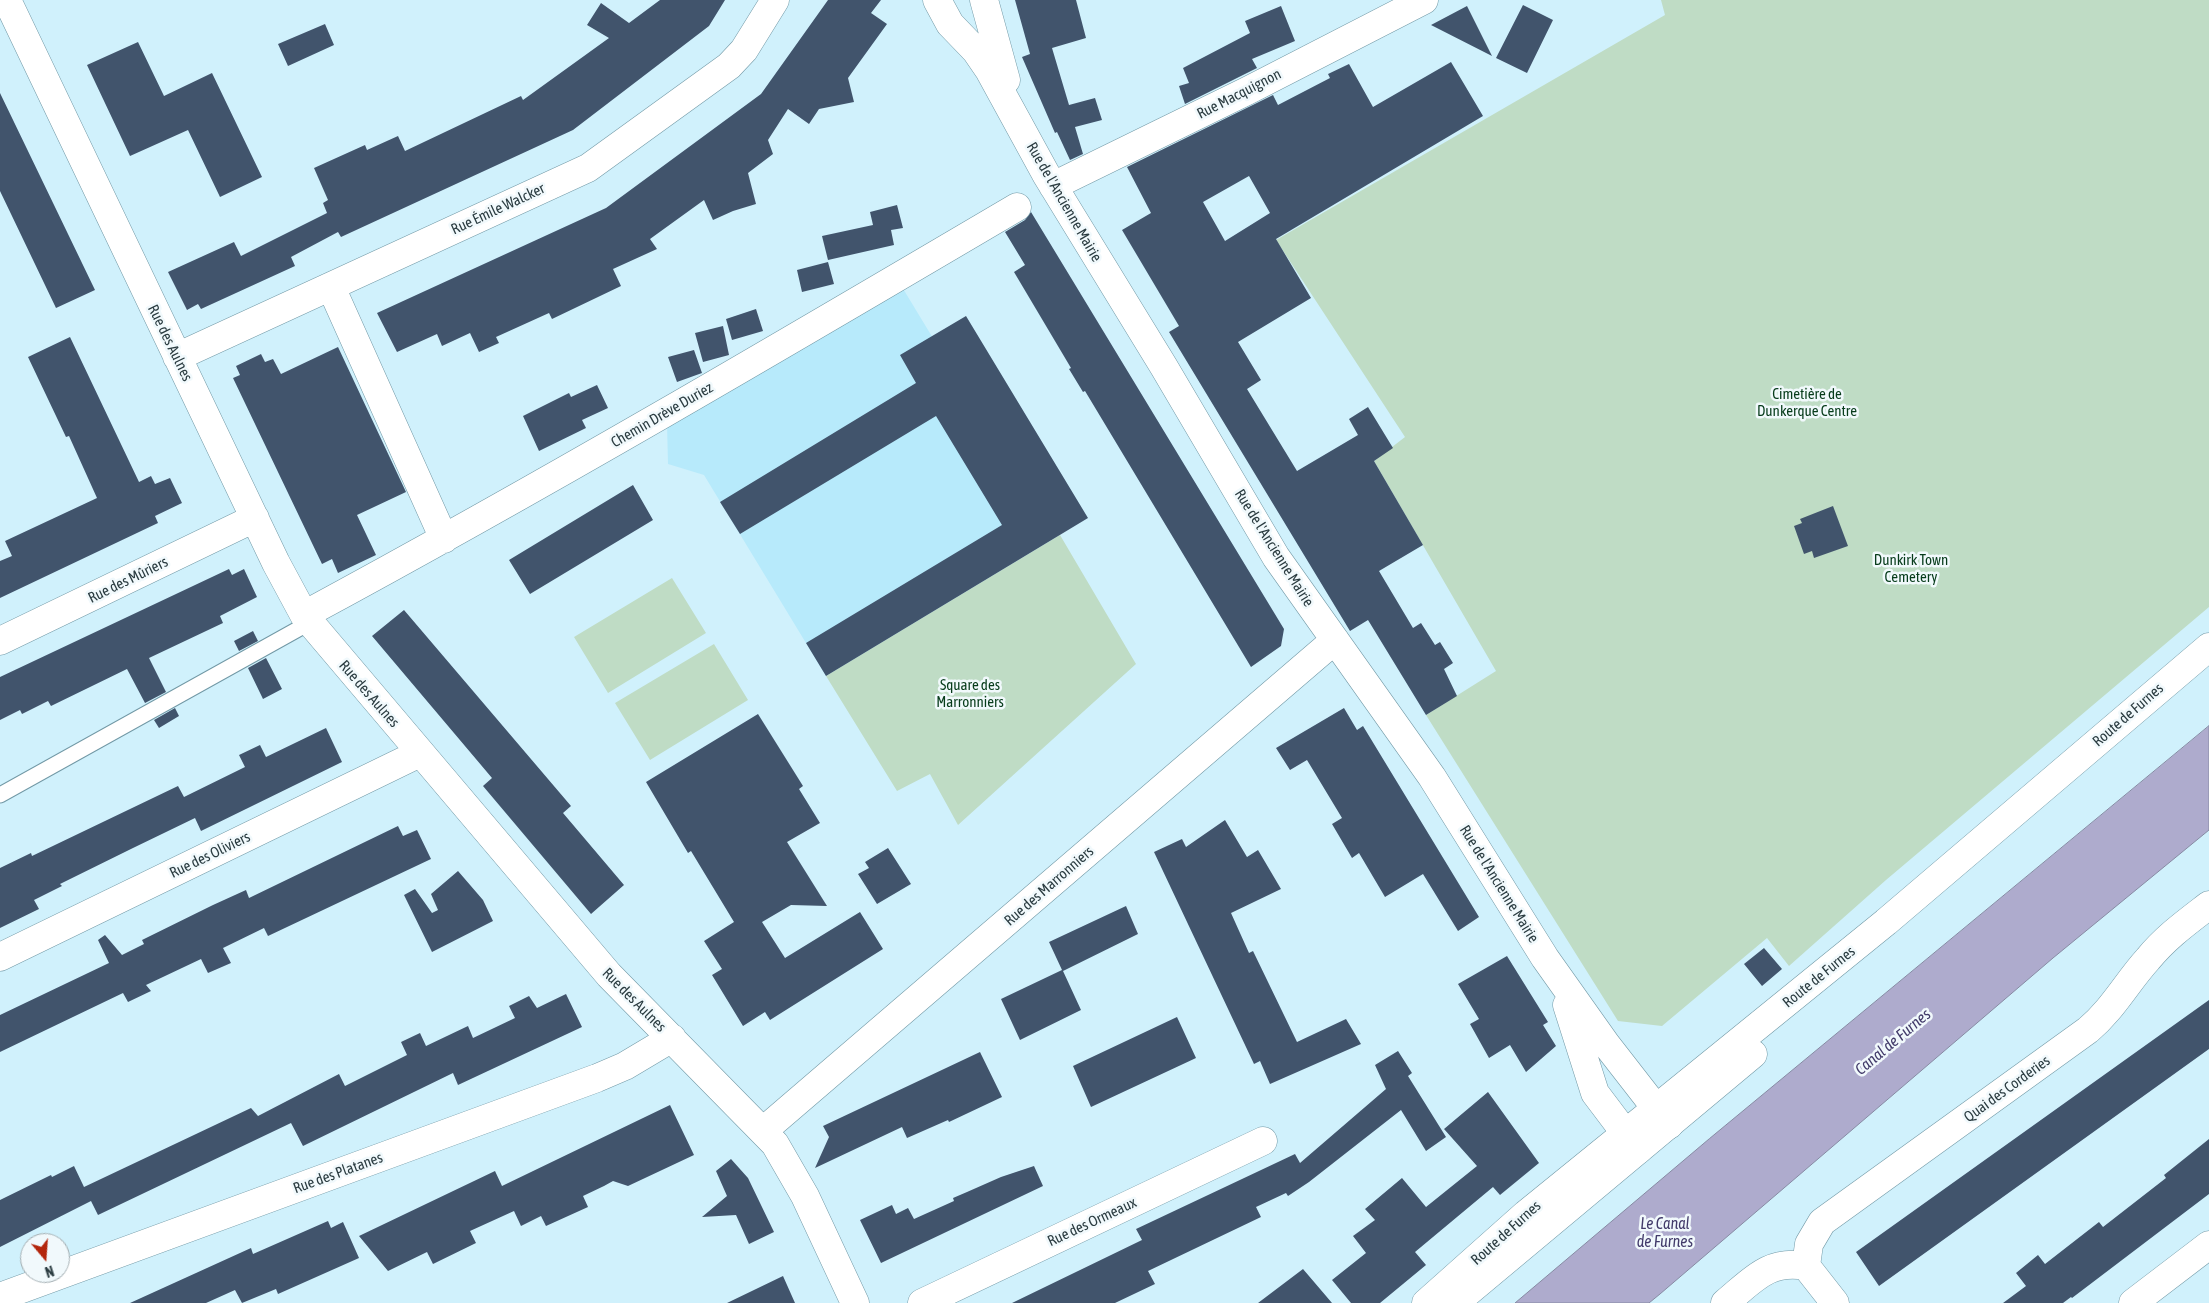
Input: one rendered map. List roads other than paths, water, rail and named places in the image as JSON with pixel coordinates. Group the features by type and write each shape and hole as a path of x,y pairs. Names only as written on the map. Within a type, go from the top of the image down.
{"street":[{"name":"Rue des Aulnes","path":"7,0 177,357 306,619 604,970 672,1038 692,1062 764,1131 775,1144 793,1173 855,1303"},
{"name":"Rue Émile Walcker","path":"177,357 594,164 729,66 744,50 775,0"},
{"name":"Rue de l'Ancienne Mairie","path":"937,0 950,24 976,51 989,70 1053,186 1164,367 1276,556 1453,809 1545,958 1606,1044 1662,1116"},
{"path":"942,0 953,4 965,0"},
{"name":"Rue de l'Ancienne Mairie","path":"984,0 995,46 1021,127"},
{"name":"Rue Macquignon","path":"1053,186 1246,91 1424,0"},
{"name":"Chemin Drève Duriez","path":"306,619 640,429 1017,207"},
{"path":"331,286 444,539"},
{"name":"Rue des Mûriers","path":"0,641 255,518"},
{"name":"Rue des Marronniers","path":"764,1131 1335,640"},
{"name":"Route de Furnes","path":"1662,1116 1739,1043 1892,917 2209,646"},
{"name":"Route de Furnes","path":"1455,1303 1631,1142 2209,670"},
{"name":"Rue des Oliviers","path":"0,957 420,754"},
{"name":"Quai des Corderies","path":"1806,1266 1809,1244 1822,1222 2088,1030 2108,1012 2146,960 2166,938 2209,905"},
{"name":"Rue de l'Ancienne Mairie","path":"1545,958 1568,1007 1581,1044 1591,1086 1599,1101 1631,1142"},
{"name":"Rue des Platanes","path":"0,1297 597,1078 625,1066 672,1038"},
{"name":"Rue des Ormeaux","path":"922,1303 1262,1141"},
{"name":"Route de Furnes","path":"1426,1303 1526,1214 1631,1142"},
{"path":"2133,1303 2209,1245"},
{"path":"1725,1303 1768,1268 1782,1264 1806,1266 1836,1303"}],"lane":[{"path":"0,795 306,619"}],"water":[{"name":"Le Canal de Furnes","path":"2209,726 2209,830 2053,958 1660,1294 1649,1303 1515,1303 1709,1139"}],"park label":[{"name":"Cimetière de Dunkerque Centre","path":"1807,402"},
{"name":"Dunkirk Town Cemetery","path":"1911,568"},
{"name":"Square des Marronniers","path":"970,694"}],"water label":[{"name":"Canal de Furnes","path":"1893,1042"}]}
